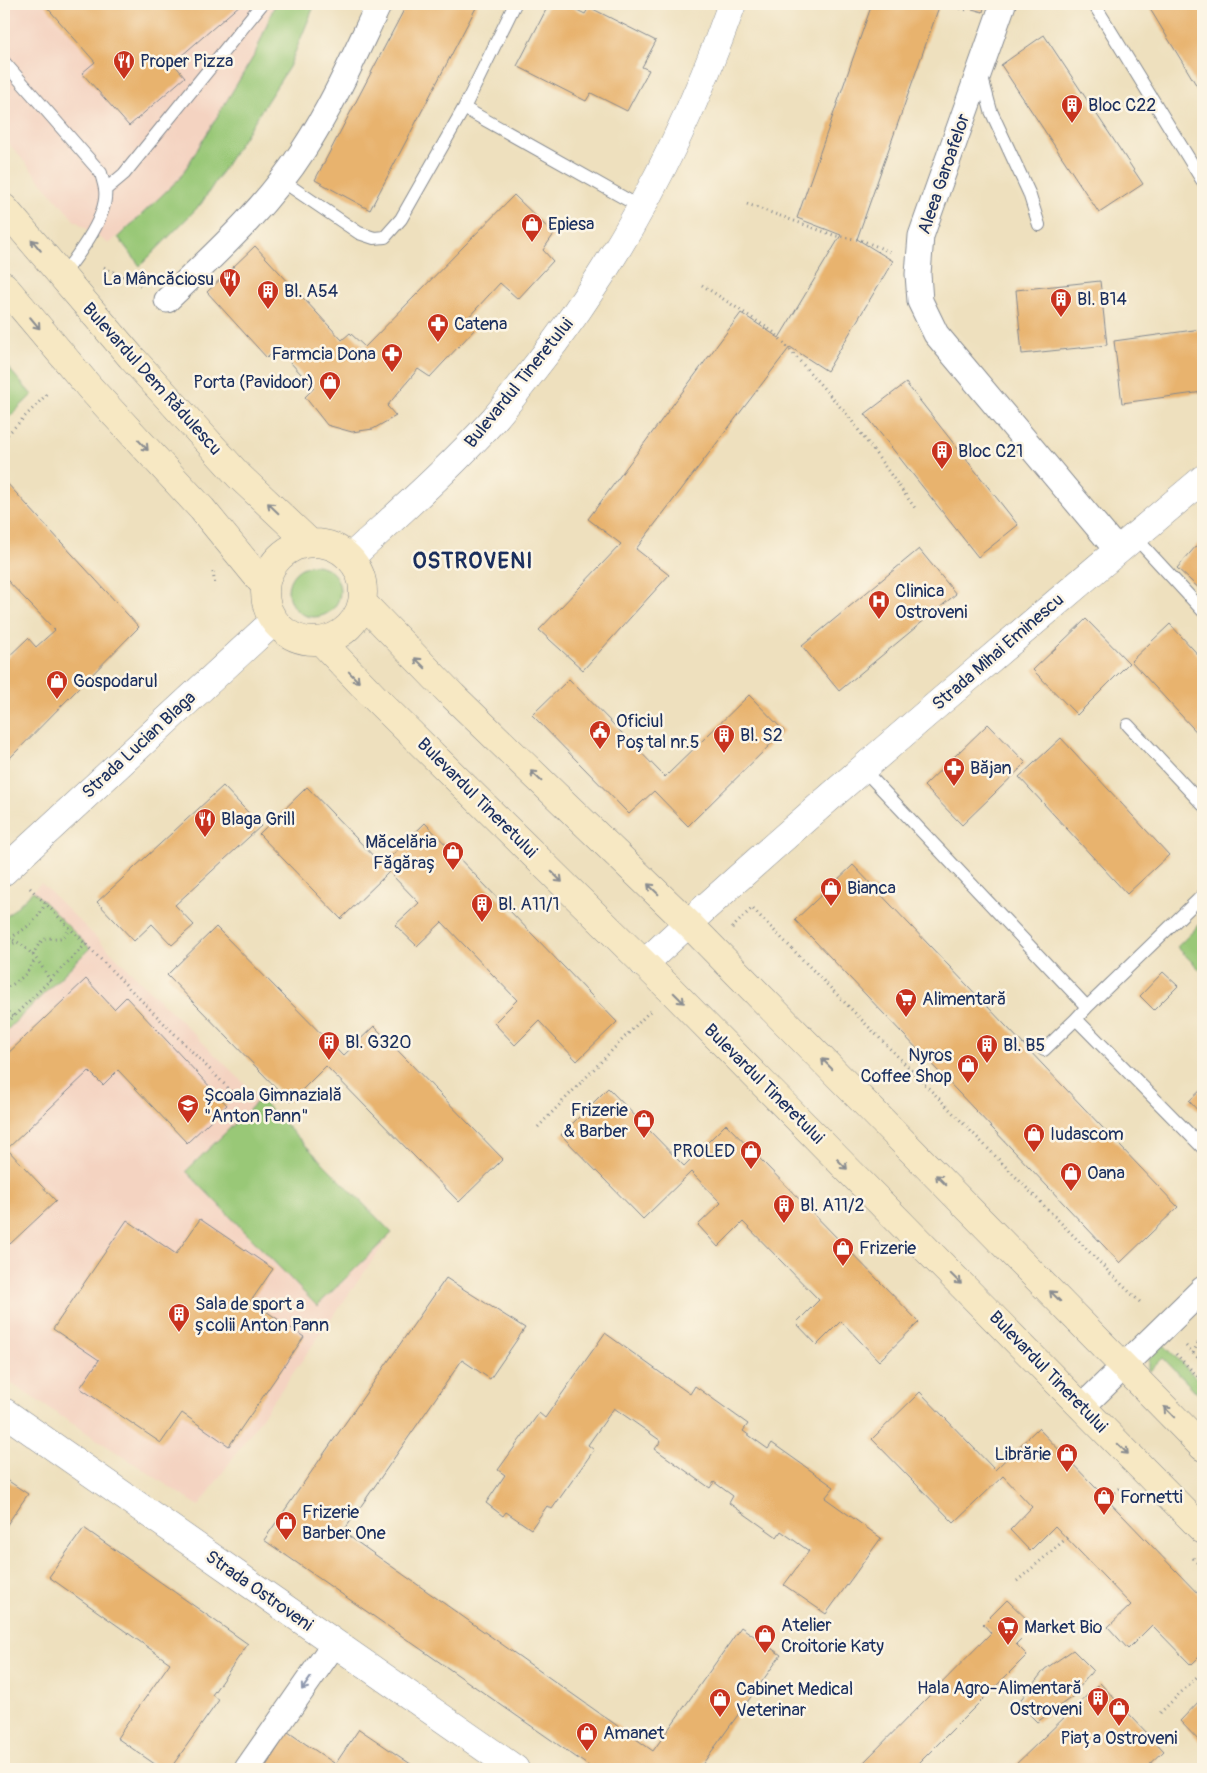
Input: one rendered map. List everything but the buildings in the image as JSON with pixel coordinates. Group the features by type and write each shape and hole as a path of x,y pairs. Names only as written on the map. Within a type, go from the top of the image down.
{"main road":[{"name":"Bulevardul Dem Rădulescu","path":"4,208 131,358 227,462 309,542"},
{"path":"4,286 90,388 202,509 265,586"},
{"path":"309,542 321,542 331,545 350,558 358,569 363,582 363,604 350,626 336,637 321,641 303,640 292,637 274,621 265,599 265,586 273,564 281,555 296,546 309,542"},
{"path":"363,604 453,696 688,923 1203,1447"},
{"name":"Bulevardul Tineretului","path":"321,641 377,700 670,989 1203,1530"}],"street":[{"path":"167,300 249,220 304,149 345,76 379,4"},
{"name":"Bulevardul Tineretului","path":"350,558 435,480 495,418 546,354 586,299 642,208 672,149 717,46 732,4"},
{"name":"Aleea Garoafelor","path":"1003,4 921,236 919,263 920,301 936,334 1125,543"},
{"name":"Strada Mihai Eminescu","path":"644,964 862,768 1125,543 1203,479"},
{"name":"Strada Lucian Blaga","path":"6,868 274,621"},
{"path":"1082,1407 1203,1289"},
{"name":"Strada Ostroveni","path":"4,1412 515,1769"},
{"path":"246,1769 334,1644"}],"lane":[{"path":"105,190 124,174 262,4"},
{"path":"281,180 359,233 374,238 385,236 401,219 464,108 515,4"},
{"path":"1094,4 1202,180"},
{"path":"4,62 101,173 105,190 102,212 80,253 62,276"},
{"path":"980,69 992,111 1029,193 1039,225"},
{"path":"464,108 642,208"},
{"path":"1125,543 1203,611"},
{"path":"1128,725 1203,805"},
{"path":"862,768 1087,1007"},
{"path":"1044,1050 1203,895"},
{"path":"1076,1019 1203,1148"}],"path":[{"path":"747,204 836,236 861,240 919,263"},
{"path":"104,267 167,300"},
{"path":"702,285 776,333 849,417 915,508"},
{"path":"4,438 47,394"},
{"path":"6,868 70,928 238,1098"},
{"path":"10,938 31,924 42,910 44,903"},
{"path":"712,948 752,908 1113,1276 1141,1302"},
{"path":"4,989 18,980 32,966 42,941 63,938 70,928"},
{"path":"4,936 19,942 42,967 50,981"},
{"path":"4,947 19,942"},
{"path":"4,1026 86,944"},
{"path":"538,1127 670,989"},
{"path":"4,1010 14,1016"},
{"path":"1193,1353 1203,1333"},
{"path":"1173,1346 1176,1354 1203,1382"},
{"path":"1190,1350 1203,1363"},
{"path":"1108,1500 1123,1484"},
{"path":"1017,1581 1067,1538"},
{"path":"1160,1713 1203,1671"}],"shaded area":[{"path":"4,4 275,4 255,54 180,178 109,244 74,220 4,138"},
{"path":"41,883 260,1099 392,1233 199,1506 4,1379 4,919"}],"green space":[{"path":"275,4 315,4 289,67 201,204 140,266 118,237 180,178 255,54"},
{"path":"4,363 32,395 4,422"},
{"path":"309,565 319,565 333,572 340,586 340,596 333,610 319,617 309,617 299,613 292,606 288,596 288,586 292,576 299,569"},
{"path":"33,891 90,948 4,1033 4,919"},
{"path":"1203,921 1203,973 1177,947"},
{"path":"260,1099 392,1233 317,1306 186,1171"},
{"path":"1162,1343 1203,1385 1203,1399 1163,1358 1149,1372 1149,1359"}],"place":[{"name":"Proper Pizza","path":"124,80"},
{"name":"Bloc C22","path":"1072,124"},
{"name":"Epiesa","path":"532,243"},
{"name":"La Mâncăciosu","path":"230,298"},
{"name":"Bl. A54","path":"268,310"},
{"name":"Bl. B14","path":"1061,318"},
{"name":"Catena","path":"438,343"},
{"name":"Farmcia Dona","path":"392,373"},
{"name":"Porta (Pavidoor)","path":"330,401"},
{"name":"Bloc C21","path":"942,470"},
{"name":"Clinica Ostroveni","path":"879,620"},
{"name":"Gospodarul","path":"57,700"},
{"name":"Oficiul Poștal nr.5","path":"600,750"},
{"name":"Bl. S2","path":"724,754"},
{"name":"Băjan","path":"954,787"},
{"name":"Blaga Grill","path":"205,838"},
{"name":"Măcelăria Făgăraș","path":"453,871"},
{"name":"Bianca","path":"831,907"},
{"name":"Bl. A11/1","path":"482,923"},
{"name":"Alimentară","path":"906,1018"},
{"name":"Bl. G320","path":"329,1061"},
{"name":"Bl. B5","path":"987,1064"},
{"name":"Nyros Coffee Shop","path":"968,1084"},
{"name":"Școala Gimnazială \"Anton Pann\"","path":"188,1124"},
{"name":"Frizerie & Barber","path":"644,1139"},
{"name":"Iudascom","path":"1034,1153"},
{"name":"PROLED","path":"751,1170"},
{"name":"Oana","path":"1071,1192"},
{"name":"Bl. A11/2","path":"784,1224"},
{"name":"Frizerie","path":"843,1267"},
{"name":"Sala de sport a școlii Anton Pann","path":"179,1333"},
{"name":"Librărie","path":"1067,1473"},
{"name":"Fornetti","path":"1104,1516"},
{"name":"Frizerie Barber One","path":"286,1541"},
{"name":"Market Bio","path":"1008,1646"},
{"name":"Atelier Croitorie Katy","path":"765,1654"},
{"name":"Hala Agro-Alimentară Ostroveni","path":"1098,1717"},
{"name":"Cabinet Medical Veterinar","path":"720,1718"},
{"name":"Piața Ostroveni","path":"1119,1727"},
{"name":"Amanet","path":"587,1752"}],"district":[{"name":"OSTROVENI","path":"473,561"}]}
